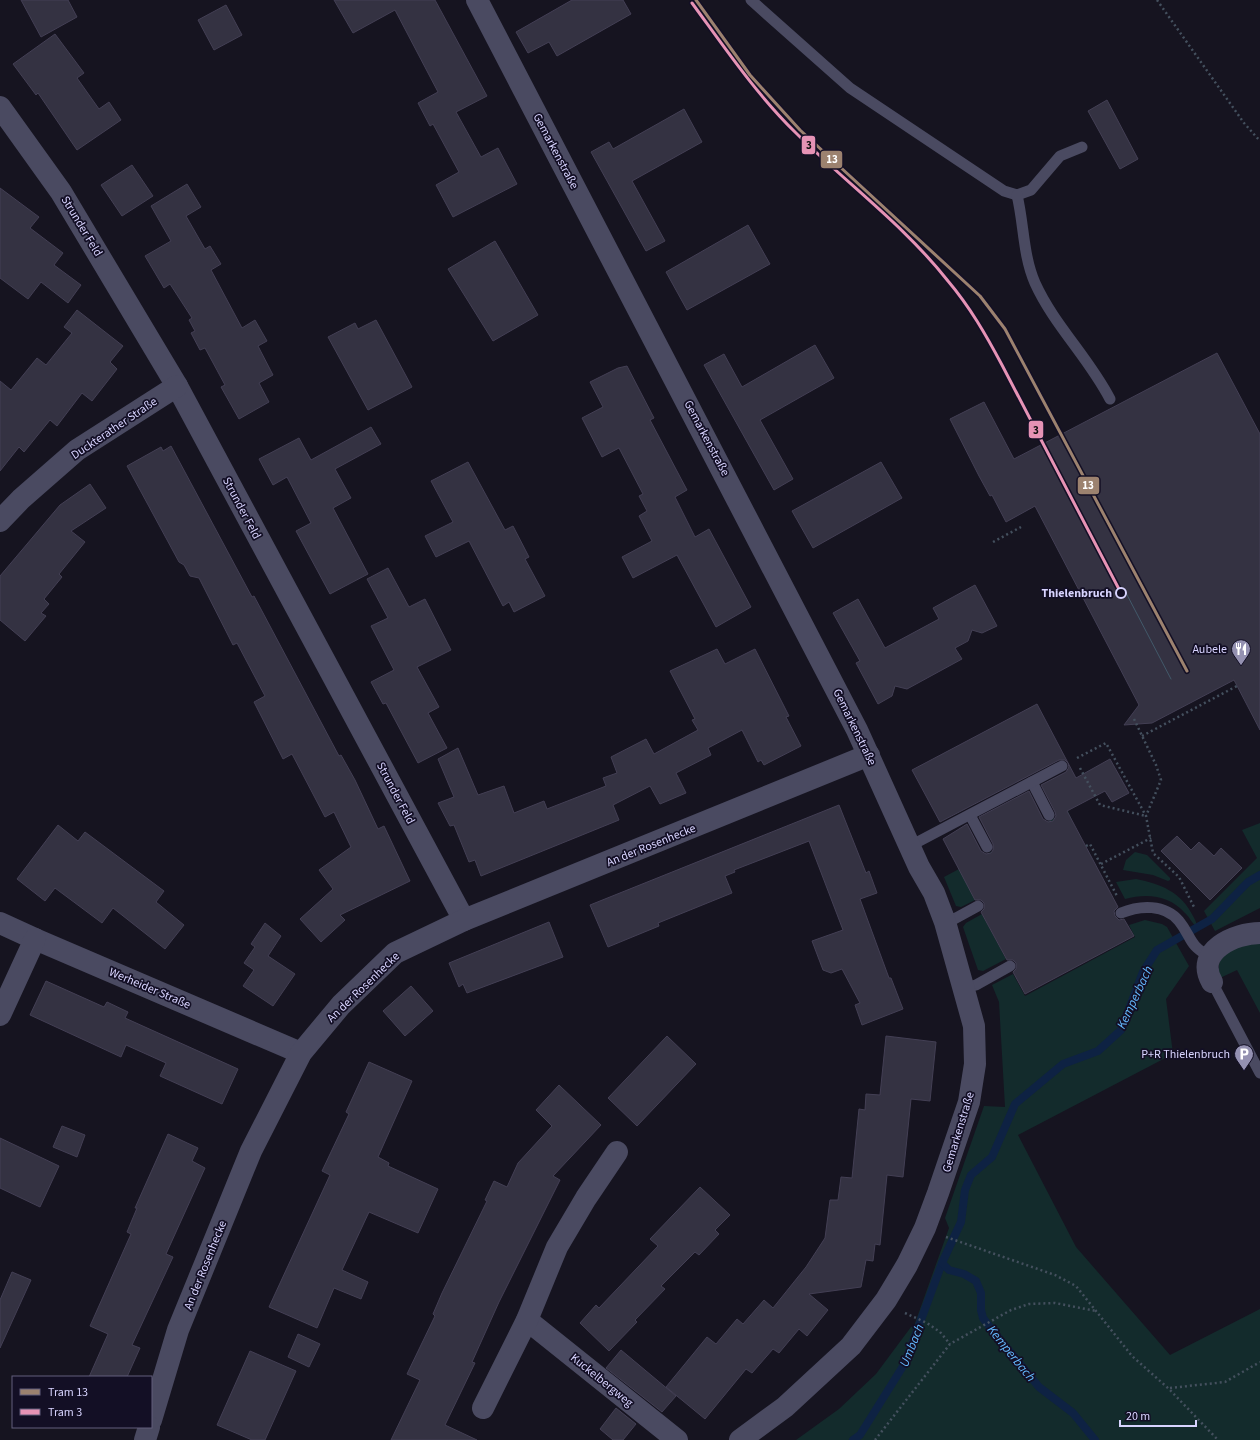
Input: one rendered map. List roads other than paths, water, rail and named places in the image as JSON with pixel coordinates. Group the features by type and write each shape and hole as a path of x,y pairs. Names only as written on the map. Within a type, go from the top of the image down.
{"street":[{"name":"Gemarkenstraße","path":"477,0 746,514 869,755 910,846 934,893 945,922 974,1026 975,1064 969,1102 925,1228 907,1265 886,1300 851,1346 785,1406 740,1440"},
{"name":"Strunder Feld","path":"0,107 61,192 177,386 464,920"},
{"name":"Duckterather Straße","path":"0,521 21,499 77,450 177,386"},
{"name":"An der Rosenhecke","path":"152,1417 178,1330 250,1151 301,1053 341,1005 395,953 464,920 869,755"},
{"name":"Werheider Straße","path":"0,922 35,939 301,1053"},
{"path":"1212,982 1207,974 1207,962 1209,956 1216,948 1246,933 1260,933"},
{"path":"0,1015 35,939"},
{"path":"483,1408 527,1320 557,1247 586,1198 617,1152"},
{"name":"Kuckelbergweg","path":"527,1320 677,1440"},
{"path":"145,1440 149,1428"}],"lane":[{"path":"751,0 850,88 1004,190 1017,195 1031,190 1060,156 1082,147"},
{"path":"1017,195 1029,263 1035,283 1047,305 1099,378 1110,399"},
{"path":"910,846 1062,766"},
{"path":"1032,782 1049,814"},
{"path":"970,815 987,847"},
{"path":"945,922 978,906"},
{"path":"1121,913 1131,909 1153,908 1163,910 1173,915 1190,940 1200,951 1209,956"},
{"path":"964,988 976,985 1010,966"},
{"path":"1212,982 1260,1073"}],"waterway":[{"name":"Kemperbach","path":"1095,1440 1073,1413 1039,1387 983,1318 981,1310 981,1293 976,1281 964,1274 949,1270 942,1263 961,1222 965,1190 971,1175 992,1157 1015,1104 1063,1064 1098,1051 1121,1030 1143,972 1157,950 1212,919 1248,882 1260,875"},
{"name":"Umbach","path":"853,1440 860,1435 905,1363 942,1263"}],"tram line":[{"name":"13","path":"696,0 750,75 800,130 980,296 1005,329 1187,671"},
{"name":"3","path":"692,3 741,70 781,118 913,241 956,291 996,354 1121,593"},
{"path":"1125,591 1171,679"}],"place":[{"name":"Thielenbruch","path":"1121,593"},
{"name":"Aubele","path":"1241,666"},
{"name":"P+R Thielenbruch","path":"1244,1071"}]}
